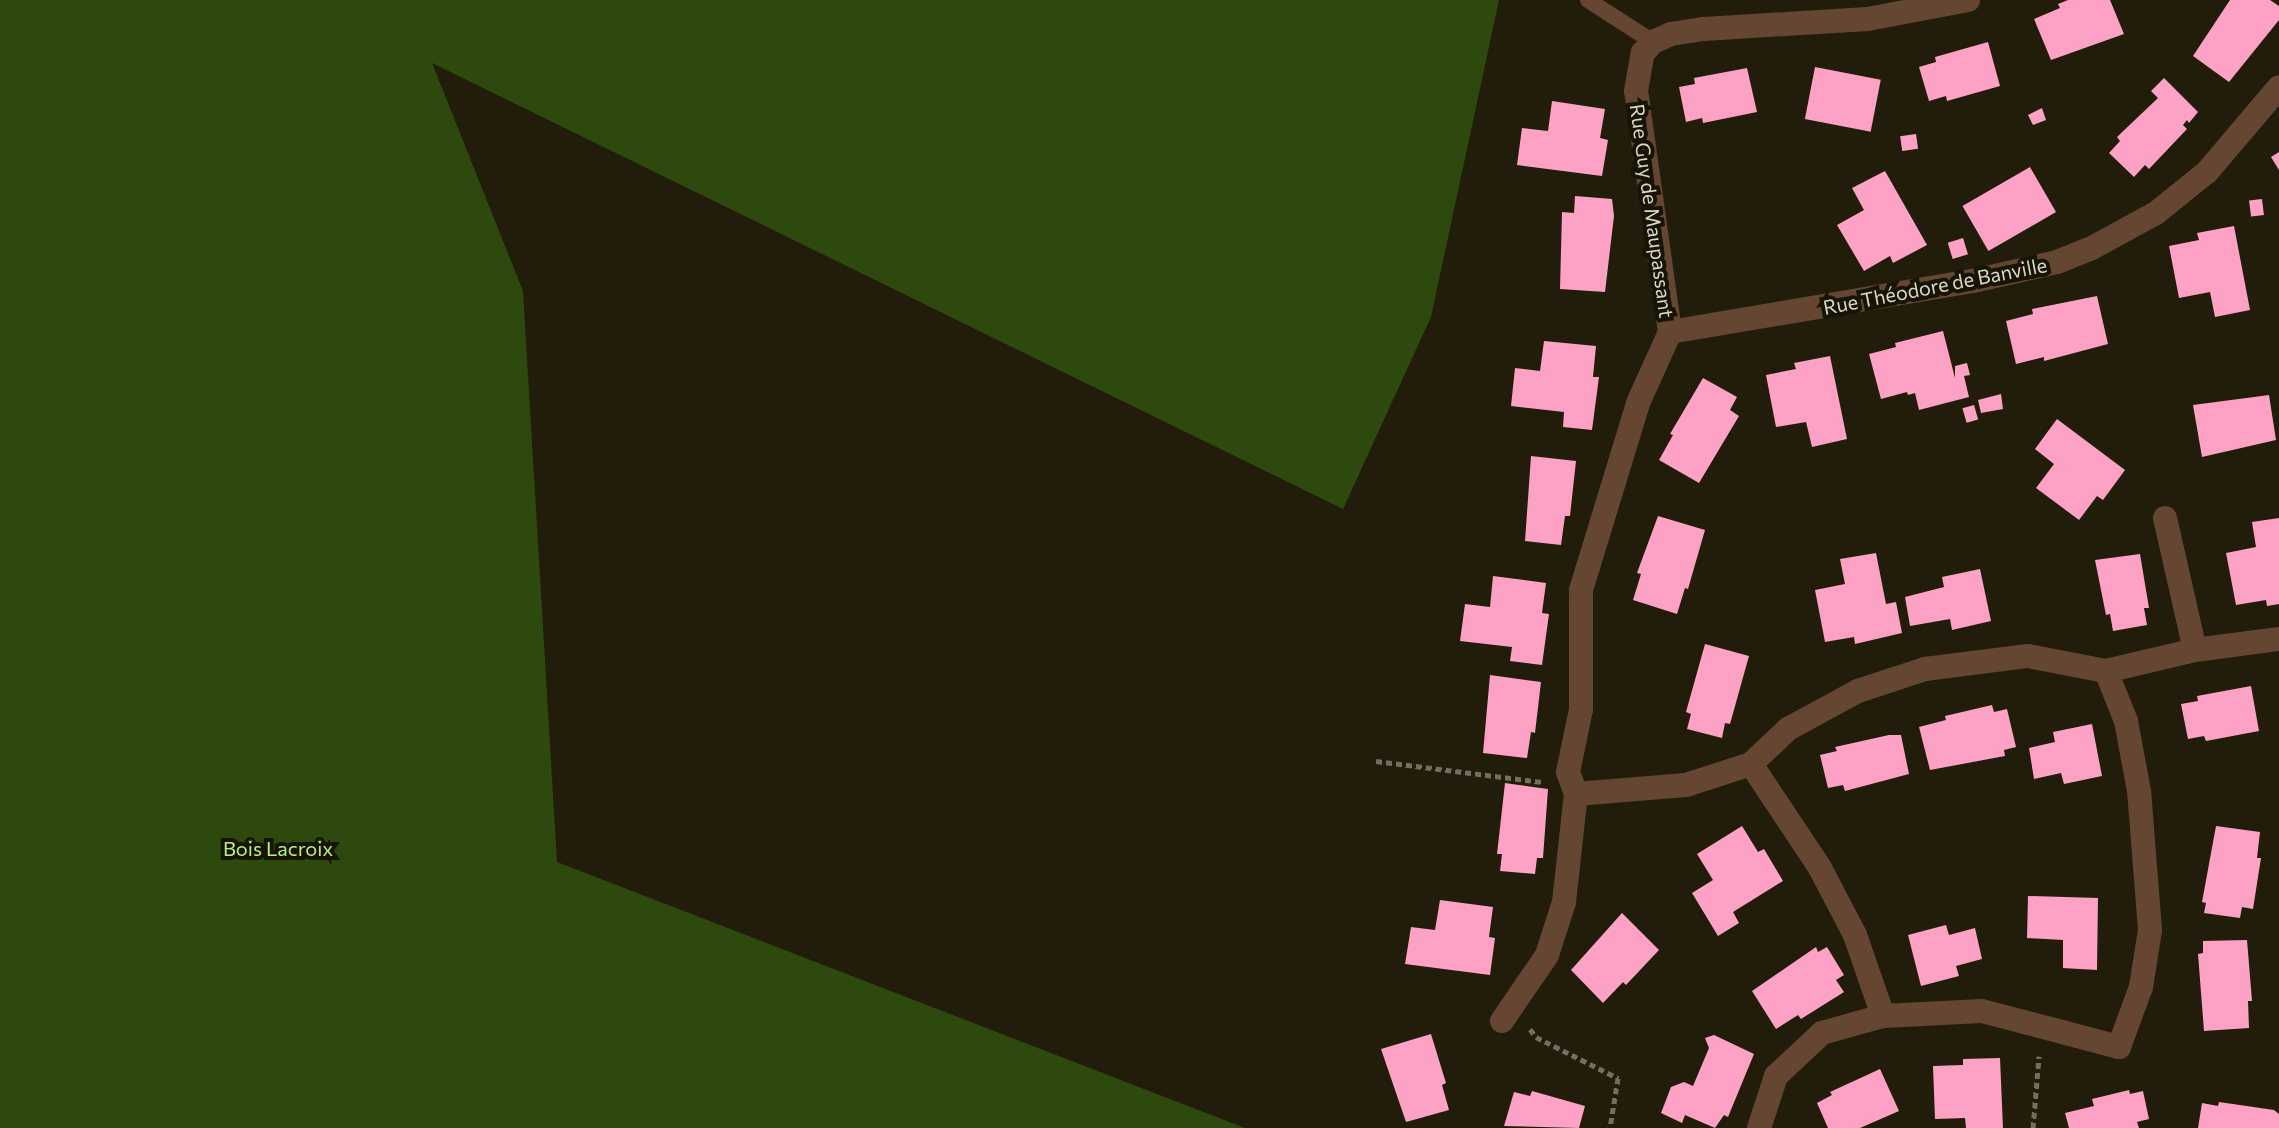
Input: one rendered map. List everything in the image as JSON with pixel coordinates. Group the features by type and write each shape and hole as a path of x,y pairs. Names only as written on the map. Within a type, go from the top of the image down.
{"street":[{"path":"1653,42 1671,34 1704,29 1868,19 1968,0"},
{"name":"Rue Guy de Maupassant","path":"1508,1013 1547,955 1564,902 1574,790 1568,772 1581,709 1581,590 1606,499 1638,403 1670,332 1636,91 1643,53 1653,42"},
{"name":"Rue Théodore de Banville","path":"1670,332 1973,281 2057,262 2092,248 2156,213 2207,172 2279,87"},
{"path":"2165,518 2195,650"},
{"path":"1574,790 1686,785 1751,764 1788,729 1858,691 1925,669 2028,656 2106,671 2195,650 2279,639"},
{"path":"1759,1128 1776,1076 1822,1033 1883,1016 1982,1011 2119,1047 2141,987 2150,930 2139,791 2126,721 2106,671"},
{"path":"1751,764 1820,868 1855,935 1883,1016"}],"lane":[{"path":"1588,0 1653,42"}],"path":[{"path":"1376,761 1574,790"},
{"path":"1508,1013 1536,1037 1618,1078 1610,1128"},
{"path":"2033,1128 2042,1027"}],"green space":[{"name":"Bois Lacroix","path":"0,0 1499,0 1431,317 1343,509 432,63 523,291 557,862 1245,1128 0,1128"}],"building":[{"path":"2068,0 2110,0 2124,34 2051,60 2034,19 2060,8 2058,4"},
{"path":"2230,0 2270,0 2279,6 2279,20 2229,82 2193,56"},
{"path":"1988,42 2000,86 1947,101 1946,96 1929,101 1919,67 1936,62 1935,57"},
{"path":"1815,67 1881,80 1871,132 1805,119"},
{"path":"1747,68 1757,112 1703,123 1702,118 1686,122 1679,87 1695,84 1694,78"},
{"path":"2164,78 2198,112 2189,123 2187,120 2183,125 2187,129 2149,169 2145,165 2134,177 2109,153 2120,141 2117,137 2158,98 2151,91"},
{"path":"1552,101 1605,109 1600,138 1608,140 1602,176 1517,165 1522,128 1548,131"},
{"path":"2042,108 2046,120 2033,125 2028,115"},
{"path":"1916,134 1918,149 1902,151 1900,136"},
{"path":"2279,152 2279,170 2271,157"},
{"path":"2030,167 2056,212 1988,251 1962,206"},
{"path":"1885,171 1927,245 1893,263 1890,256 1864,271 1837,225 1864,210 1852,188"},
{"path":"1575,196 1612,199 1614,216 1605,292 1560,289 1562,212 1574,213"},
{"path":"2262,199 2264,215 2251,216 2249,201"},
{"path":"2234,226 2250,310 2215,317 2210,292 2179,298 2169,246 2199,240 2197,233"},
{"path":"1963,238 1968,254 1953,259 1948,243"},
{"path":"2097,296 2108,344 2044,361 2044,357 2016,364 2006,321 2033,314 2032,309"},
{"path":"1943,331 1955,378 1955,366 1967,363 1970,375 1964,376 1969,397 1919,410 1915,393 1881,399 1869,354 1896,347 1895,343"},
{"path":"1544,341 1596,346 1593,377 1599,377 1592,430 1563,427 1564,412 1511,406 1515,368 1540,371"},
{"path":"1830,356 1847,439 1812,447 1806,422 1776,427 1766,375 1796,369 1794,363"},
{"path":"1703,378 1737,397 1730,410 1739,416 1699,483 1659,460 1673,435 1670,434"},
{"path":"2001,394 2003,409 1981,413 1978,400"},
{"path":"2269,395 2276,440 2202,457 2193,405"},
{"path":"1974,405 1978,419 1967,423 1962,408"},
{"path":"2057,419 2125,470 2103,500 2097,496 2079,520 2036,488 2054,464 2035,449"},
{"path":"1531,456 1576,461 1570,516 1565,516 1561,545 1525,541"},
{"path":"1658,516 1705,530 1688,589 1685,588 1677,614 1633,600 1641,574 1637,573"},
{"path":"2279,518 2279,604 2267,606 2266,600 2236,605 2226,553 2256,547 2252,522"},
{"path":"1876,553 1886,604 1896,602 1902,633 1855,644 1854,637 1825,642 1815,590 1845,584 1840,559"},
{"path":"2140,554 2149,608 2144,608 2147,625 2113,631 2110,614 2106,615 2095,560"},
{"path":"1980,569 1991,621 1952,630 1950,619 1910,626 1905,597 1944,587 1942,577"},
{"path":"1493,576 1546,583 1542,613 1549,614 1542,665 1510,661 1512,647 1460,641 1465,604 1490,607"},
{"path":"1705,644 1749,656 1730,724 1725,723 1722,738 1687,729 1691,714 1686,712"},
{"path":"1490,675 1541,682 1535,733 1531,732 1527,758 1483,753"},
{"path":"2251,686 2259,731 2206,741 2204,736 2188,739 2181,704 2198,701 2197,696"},
{"path":"1992,705 1994,712 2007,709 2016,747 2004,750 2005,756 1930,770 1919,727 1946,720 1945,716"},
{"path":"2092,724 2102,776 2064,784 2061,773 2034,779 2029,748 2055,742 2053,732"},
{"path":"1901,735 1909,774 1845,791 1843,785 1828,788 1820,755 1837,751 1835,747"},
{"path":"1505,783 1548,789 1543,858 1537,858 1535,874 1500,871 1502,854 1497,854"},
{"path":"1742,826 1758,852 1764,849 1783,881 1733,912 1739,923 1718,936 1692,893 1713,880 1697,854"},
{"path":"2216,826 2260,832 2257,858 2261,858 2253,909 2242,907 2240,918 2204,913 2206,903 2202,902"},
{"path":"2028,896 2098,898 2097,970 2063,968 2063,940 2027,938"},
{"path":"1440,900 1493,907 1489,937 1495,938 1490,975 1405,964 1411,927 1435,930"},
{"path":"1622,913 1659,950 1626,985 1623,982 1603,1003 1571,970"},
{"path":"1946,925 1949,935 1975,928 1982,959 1956,966 1959,976 1921,986 1908,935"},
{"path":"2247,940 2252,1001 2248,1001 2249,1028 2204,1031 2198,954 2203,953 2203,941"},
{"path":"1816,947 1818,952 1827,947 1844,975 1836,980 1844,992 1801,1019 1798,1015 1776,1029 1752,991"},
{"path":"1431,1034 1446,1083 1442,1085 1449,1110 1406,1122 1381,1049"},
{"path":"1714,1035 1754,1054 1728,1117 1724,1115 1715,1128 1685,1115 1682,1123 1661,1113 1671,1087 1684,1082 1693,1086 1709,1048 1705,1038"},
{"path":"2000,1058 2003,1128 1966,1128 1965,1118 1935,1119 1933,1066 1963,1065 1963,1059"},
{"path":"1880,1069 1899,1111 1860,1128 1828,1128 1817,1103 1832,1095 1830,1092"},
{"path":"2129,1090 2130,1094 2143,1091 2149,1119 2137,1122 2139,1128 2069,1128 2065,1113 2094,1106 2092,1099"},
{"path":"1532,1091 1585,1106 1579,1128 1504,1126 1514,1092 1530,1096"},
{"path":"2219,1102 2274,1110 2279,1114 2279,1128 2198,1128 2202,1103 2218,1106"}]}
